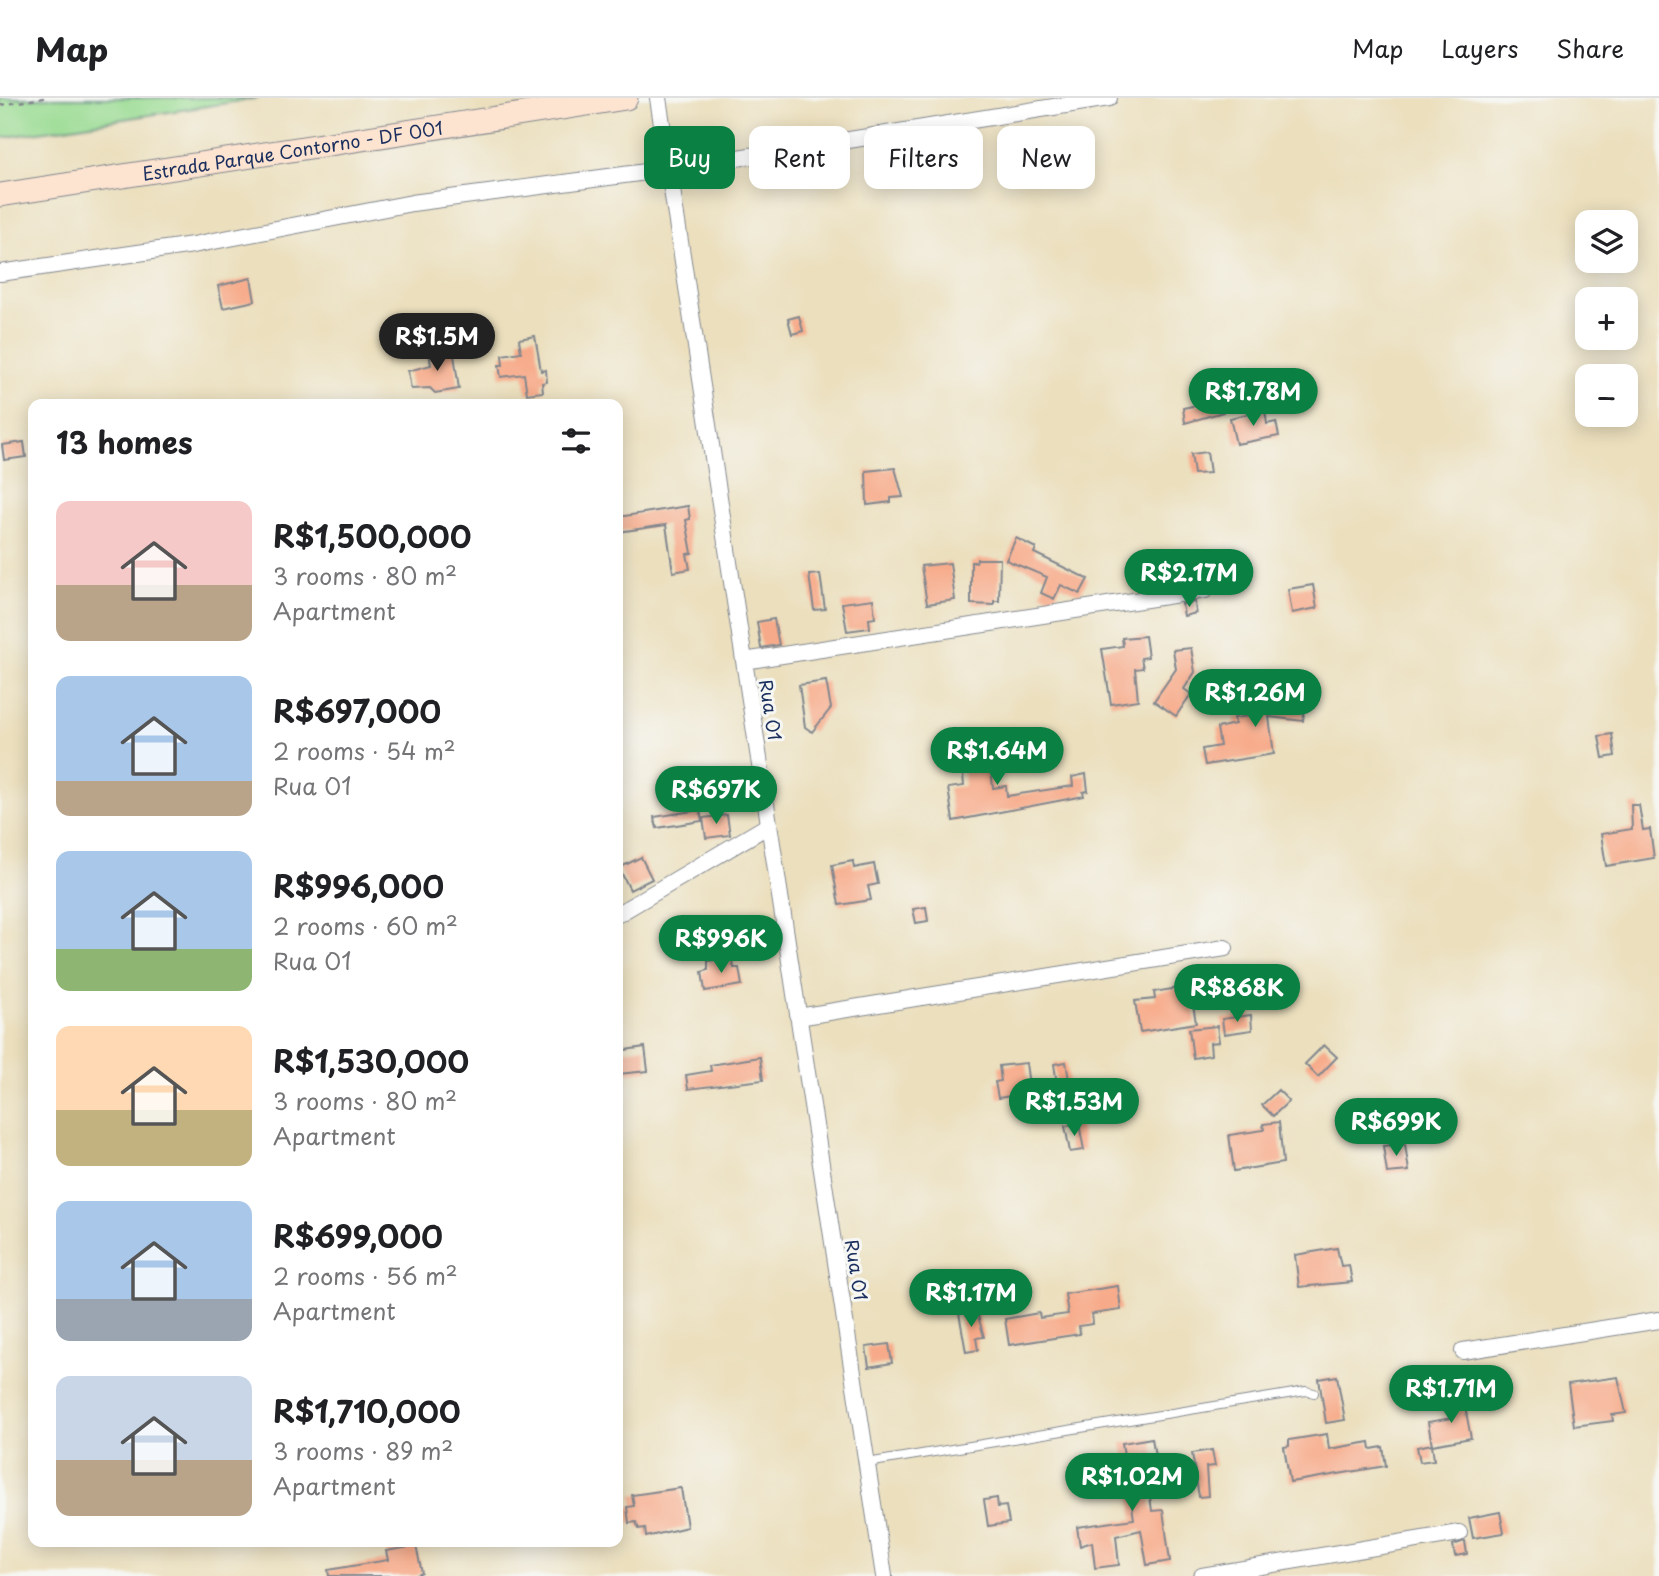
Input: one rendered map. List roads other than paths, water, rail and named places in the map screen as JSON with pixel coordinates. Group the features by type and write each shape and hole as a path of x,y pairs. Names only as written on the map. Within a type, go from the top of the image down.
{"main road":[{"name":"Estrada Parque Contorno - DF 001","path":"0,195 626,98"}],"street":[{"name":"Rua 01","path":"658,98 662,126"},
{"path":"735,158 1109,98"},
{"path":"0,273 193,245 412,203 644,172"},
{"name":"Rua 01","path":"672,189 884,1576"},
{"path":"744,661 1205,590"},
{"path":"623,911 769,825"},
{"path":"798,1017 1225,948"},
{"path":"1464,1351 1659,1320"},
{"path":"1202,1576 1459,1533"}],"lane":[{"path":"867,1463 1306,1391 1314,1393"}]}
